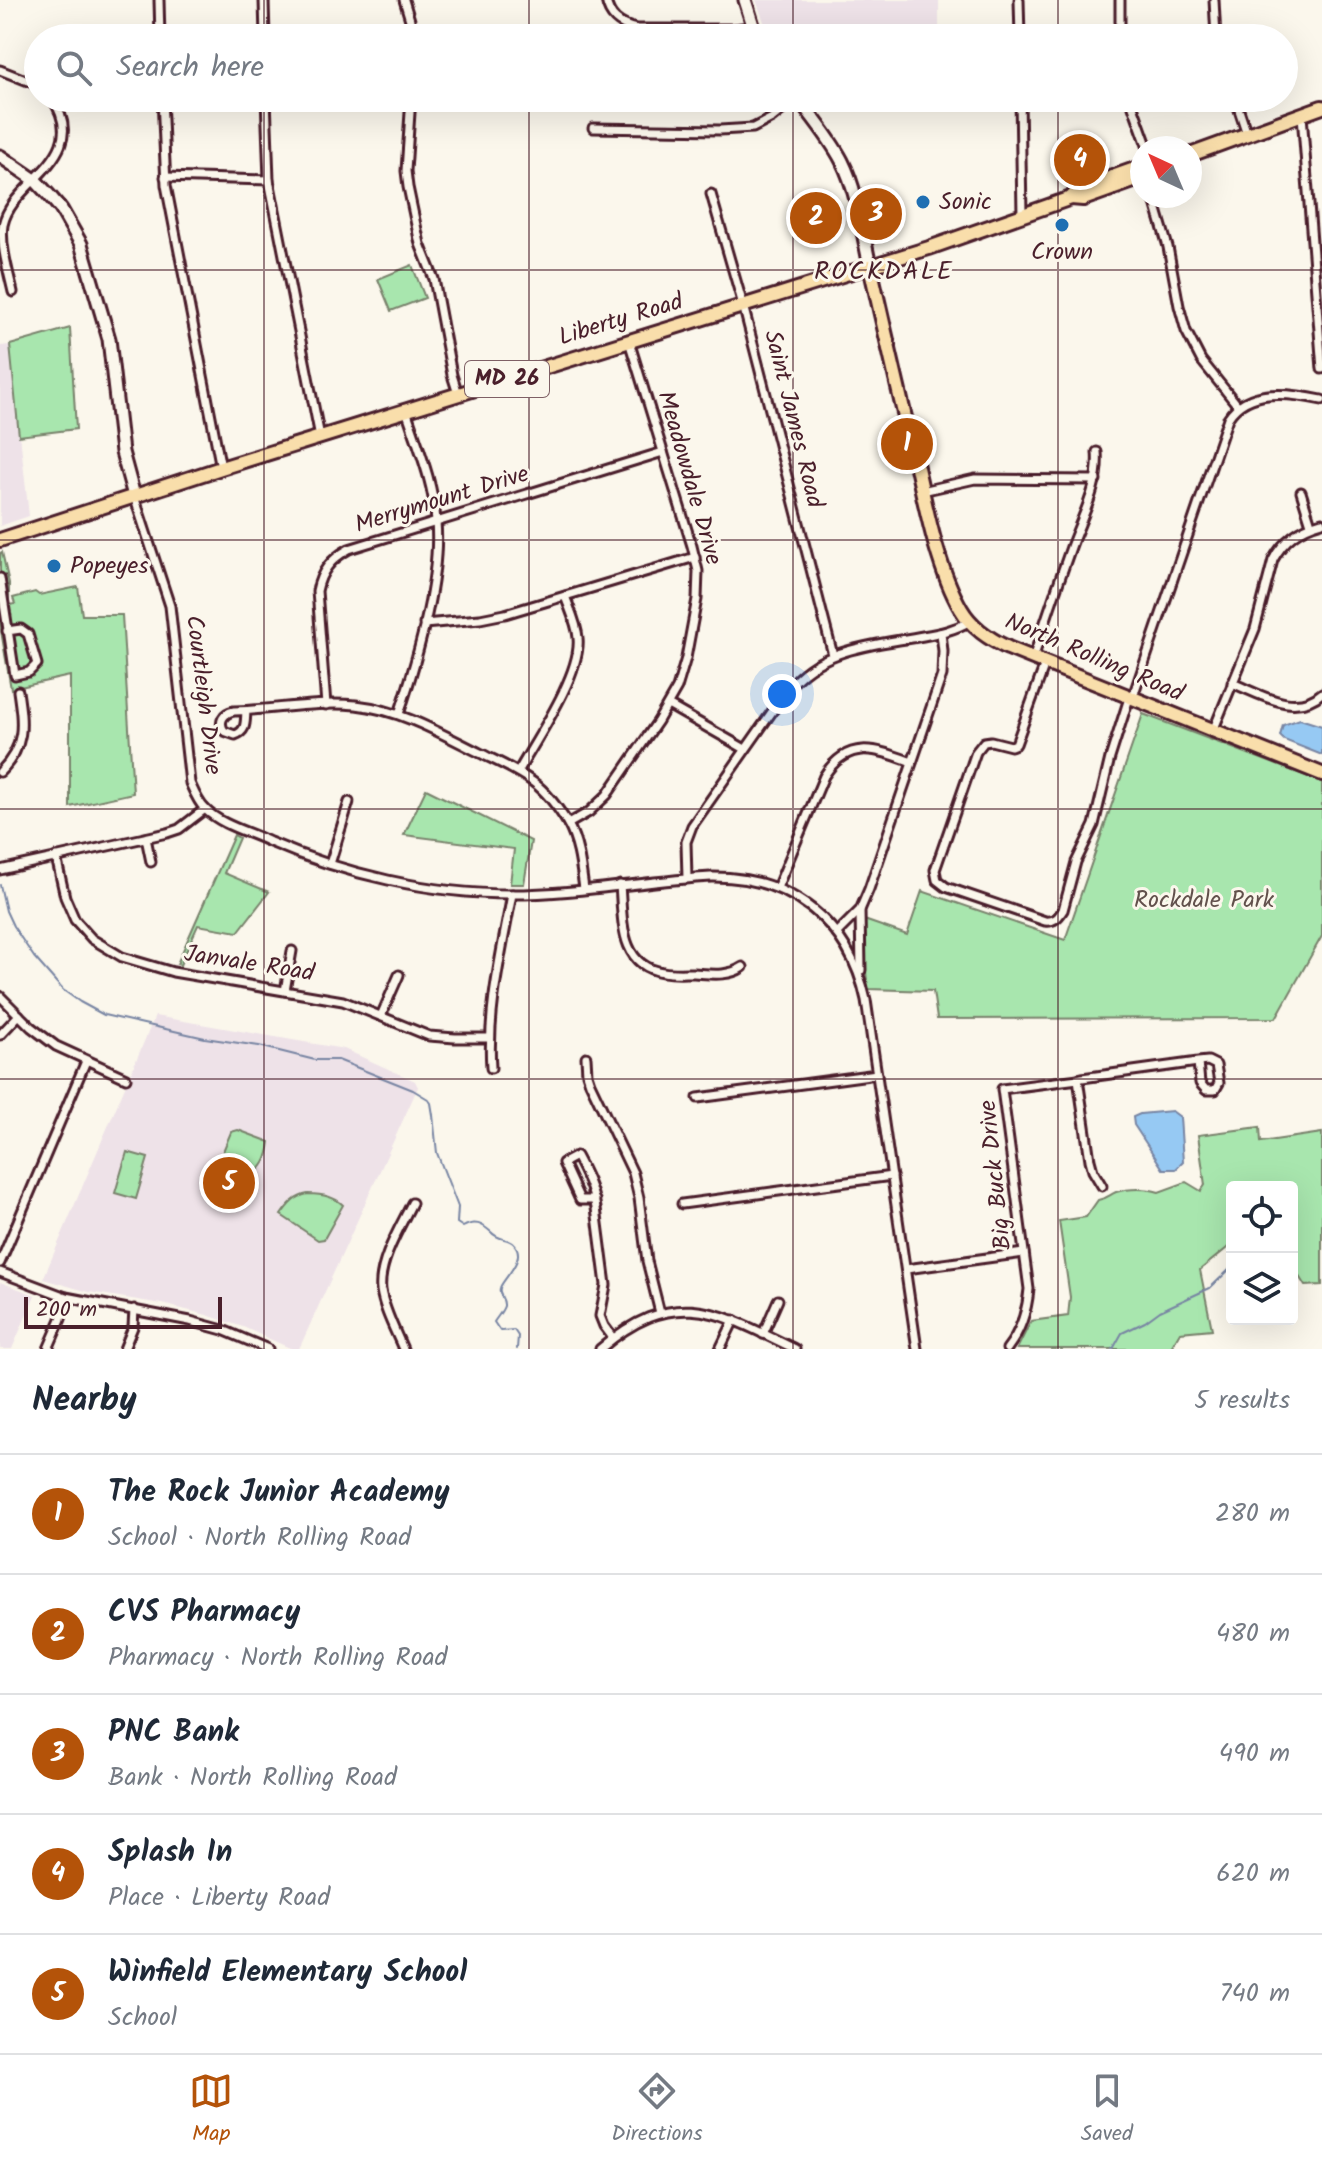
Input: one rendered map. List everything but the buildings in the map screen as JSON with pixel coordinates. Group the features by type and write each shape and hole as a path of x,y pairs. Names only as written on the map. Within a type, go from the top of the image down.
{"main road":[{"path":"1202,151 1322,107"},
{"name":"Liberty Road","path":"0,540 870,266 1071,198 1079,189 1130,171"},
{"name":"North Rolling Road","path":"870,266 922,491 947,576 955,597 970,621 995,642 1322,774"}],"street":[{"path":"159,0 160,24"},
{"path":"264,0 265,24"},
{"path":"404,0 410,24"},
{"path":"606,0 613,18 622,24"},
{"path":"745,0 752,24"},
{"path":"1019,0 1020,24"},
{"path":"1120,0 1120,24"},
{"path":"1214,0 1215,24"},
{"path":"0,70 24,79"},
{"path":"13,292 3,241 3,224 12,205 49,164 61,143 59,112"},
{"path":"163,112 165,177 221,468"},
{"path":"267,112 269,180 320,437"},
{"path":"410,112 406,171 408,187 420,244 434,279 458,394"},
{"path":"593,128 753,128 780,112"},
{"name":"North Rolling Road","path":"808,112 843,163 855,198 870,266"},
{"path":"1020,112 1022,215"},
{"path":"1135,112 1144,136"},
{"path":"1240,112 1247,134"},
{"path":"1302,115 1322,369"},
{"name":"Courtleigh Drive","path":"0,156 35,180 66,216 88,262 109,339 122,452 170,606 188,775 195,795 205,809 227,823 330,864 447,890 512,894 687,878 744,878 777,888 803,902 837,933 861,977"},
{"path":"165,177 269,180"},
{"name":"Saint James Road","path":"711,194 743,305 833,655"},
{"path":"1157,208 1186,331 1201,360 1238,406"},
{"name":"Meadowdale Drive","path":"568,824 589,812 607,795 668,705 683,671 697,599 695,557 629,341"},
{"path":"1097,452 1096,480 1016,744 984,742 976,752 935,870 937,880 946,887 1045,921 1060,916 1076,862 1094,825 1110,758 1224,426 1232,411 1251,398 1288,394 1322,400"},
{"path":"399,714 424,624 435,565 436,522 431,490 406,410"},
{"name":"Merrymount Drive","path":"326,705 318,600 319,581 333,559 349,549 663,452"},
{"path":"922,491 975,479 1096,480"},
{"path":"1301,492 1311,524"},
{"path":"1213,731 1260,615 1278,550 1291,535 1311,524 1322,522"},
{"path":"424,624 491,617 695,557"},
{"path":"0,578 7,631 15,675 29,672 37,664 37,659 28,634 25,630 7,631"},
{"path":"518,772 576,664 578,639 565,596"},
{"path":"687,878 688,833 794,681 814,664 833,655 941,633 970,621"},
{"path":"917,1349 861,977 860,910 942,675 941,633"},
{"path":"1232,683 1290,704 1305,704 1322,693"},
{"path":"0,772 13,757 21,737 18,691"},
{"path":"246,711 354,705 399,714 518,772 540,788 568,824 576,843 584,889"},
{"path":"668,705 745,749"},
{"path":"777,888 824,776 836,760 851,752 870,749 912,762"},
{"path":"330,864 349,802"},
{"path":"0,870 179,829 205,809"},
{"path":"146,838 151,862"},
{"name":"Janvale Road","path":"56,857 65,897 75,920 92,939 122,957 173,972 343,1001 429,1036 490,1038"},
{"path":"620,885 626,942 634,957 643,965 662,972 720,974 736,972 743,967"},
{"path":"491,1068 494,998 512,894"},
{"path":"837,933 860,910"},
{"path":"285,991 292,951"},
{"path":"381,1016 399,975"},
{"path":"0,996 31,1027 56,1046 126,1078"},
{"path":"0,1035 19,1015"},
{"path":"586,1057 590,1083 636,1185 647,1261 660,1313"},
{"path":"0,1263 86,1061"},
{"name":"Big Buck Drive","path":"1007,1349 1020,1329 1029,1289 1002,1089 1198,1062"},
{"path":"698,1098 877,1074"},
{"path":"1078,1079 1090,1160 1102,1186"},
{"path":"595,1200 580,1200 563,1163 576,1156 595,1200 606,1285 600,1316 613,1338"},
{"path":"682,1204 892,1176"},
{"path":"403,1349 383,1300 381,1275 412,1203"},
{"path":"906,1269 1024,1253"},
{"path":"0,1272 66,1297 223,1330 268,1349"},
{"path":"48,1349 61,1319 66,1297"},
{"path":"763,1334 778,1300"},
{"path":"124,1349 133,1327 134,1309"},
{"path":"600,1349 633,1323 660,1313 699,1310 734,1320 795,1349"},
{"path":"720,1349 734,1320"}],"shaded area":[{"path":"756,0 939,0 939,24 765,24"},
{"path":"10,345 29,516 0,526 0,346"},
{"path":"155,1016 344,1049 415,1081 418,1087 299,1349 292,1349 207,1315 89,1292 43,1279"},
{"path":"0,1282 35,1295 12,1349 0,1349"}],"green space":[{"path":"412,265 425,298 391,311 378,279"},
{"path":"70,328 76,429 19,436 10,345"},
{"path":"2,552 9,583 9,605 15,604 13,598 35,592 39,595 78,587 82,615 122,615 133,793 70,807 70,676 11,689 0,625"},
{"name":"Rockdale Park","path":"1143,714 1322,782 1322,936 1276,1018 937,1019 933,991 868,989 864,920 907,935 922,891 1065,940"},
{"path":"426,789 531,841 524,884 510,884 514,849 404,835"},
{"path":"234,835 239,838 224,873 269,892 238,932 198,925 180,965 177,964"},
{"path":"1260,1127 1261,1142 1322,1133 1322,1285 1305,1286 1298,1275 1298,1181 1226,1181 1226,1249 1200,1270 1212,1329 1180,1332 1170,1349 1017,1349 1031,1321 1068,1316 1070,1297 1059,1221 1086,1217 1098,1200 1116,1192 1144,1189 1159,1192 1186,1182 1201,1191 1205,1185 1198,1135"},
{"path":"238,1130 270,1142 264,1163 259,1169 245,1175 216,1168 231,1132"},
{"path":"127,1152 148,1158 136,1199 115,1193"},
{"path":"308,1194 327,1196 343,1205 324,1239 318,1240 281,1215 289,1204"}],"water":[{"path":"1300,719 1322,726 1322,755 1280,736 1283,725"},
{"path":"1172,1111 1180,1117 1183,1162 1176,1169 1163,1169 1134,1125 1133,1117"}],"waterway":[{"path":"0,885 13,926 34,957 63,990 104,1015 315,1060 338,1060 428,1099 437,1153 458,1207 457,1223 463,1227 475,1223 481,1225 513,1243 517,1249 516,1261 500,1288 504,1306 494,1322 500,1331 514,1330 518,1336 517,1349"},
{"path":"1113,1349 1122,1333 1210,1288 1226,1273"}],"place":[{"name":"Splash In","path":"1080,160"},
{"name":"Sonic","path":"923,202"},
{"name":"PNC Bank","path":"876,214"},
{"name":"CVS Pharmacy","path":"816,218"},
{"name":"Crown","path":"1062,225"},
{"name":"The Rock Junior Academy","path":"907,444"},
{"name":"Popeyes","path":"54,566"},
{"name":"Winfield Elementary School","path":"229,1183"}],"district":[{"name":"ROCKDALE","path":"884,272"}]}
